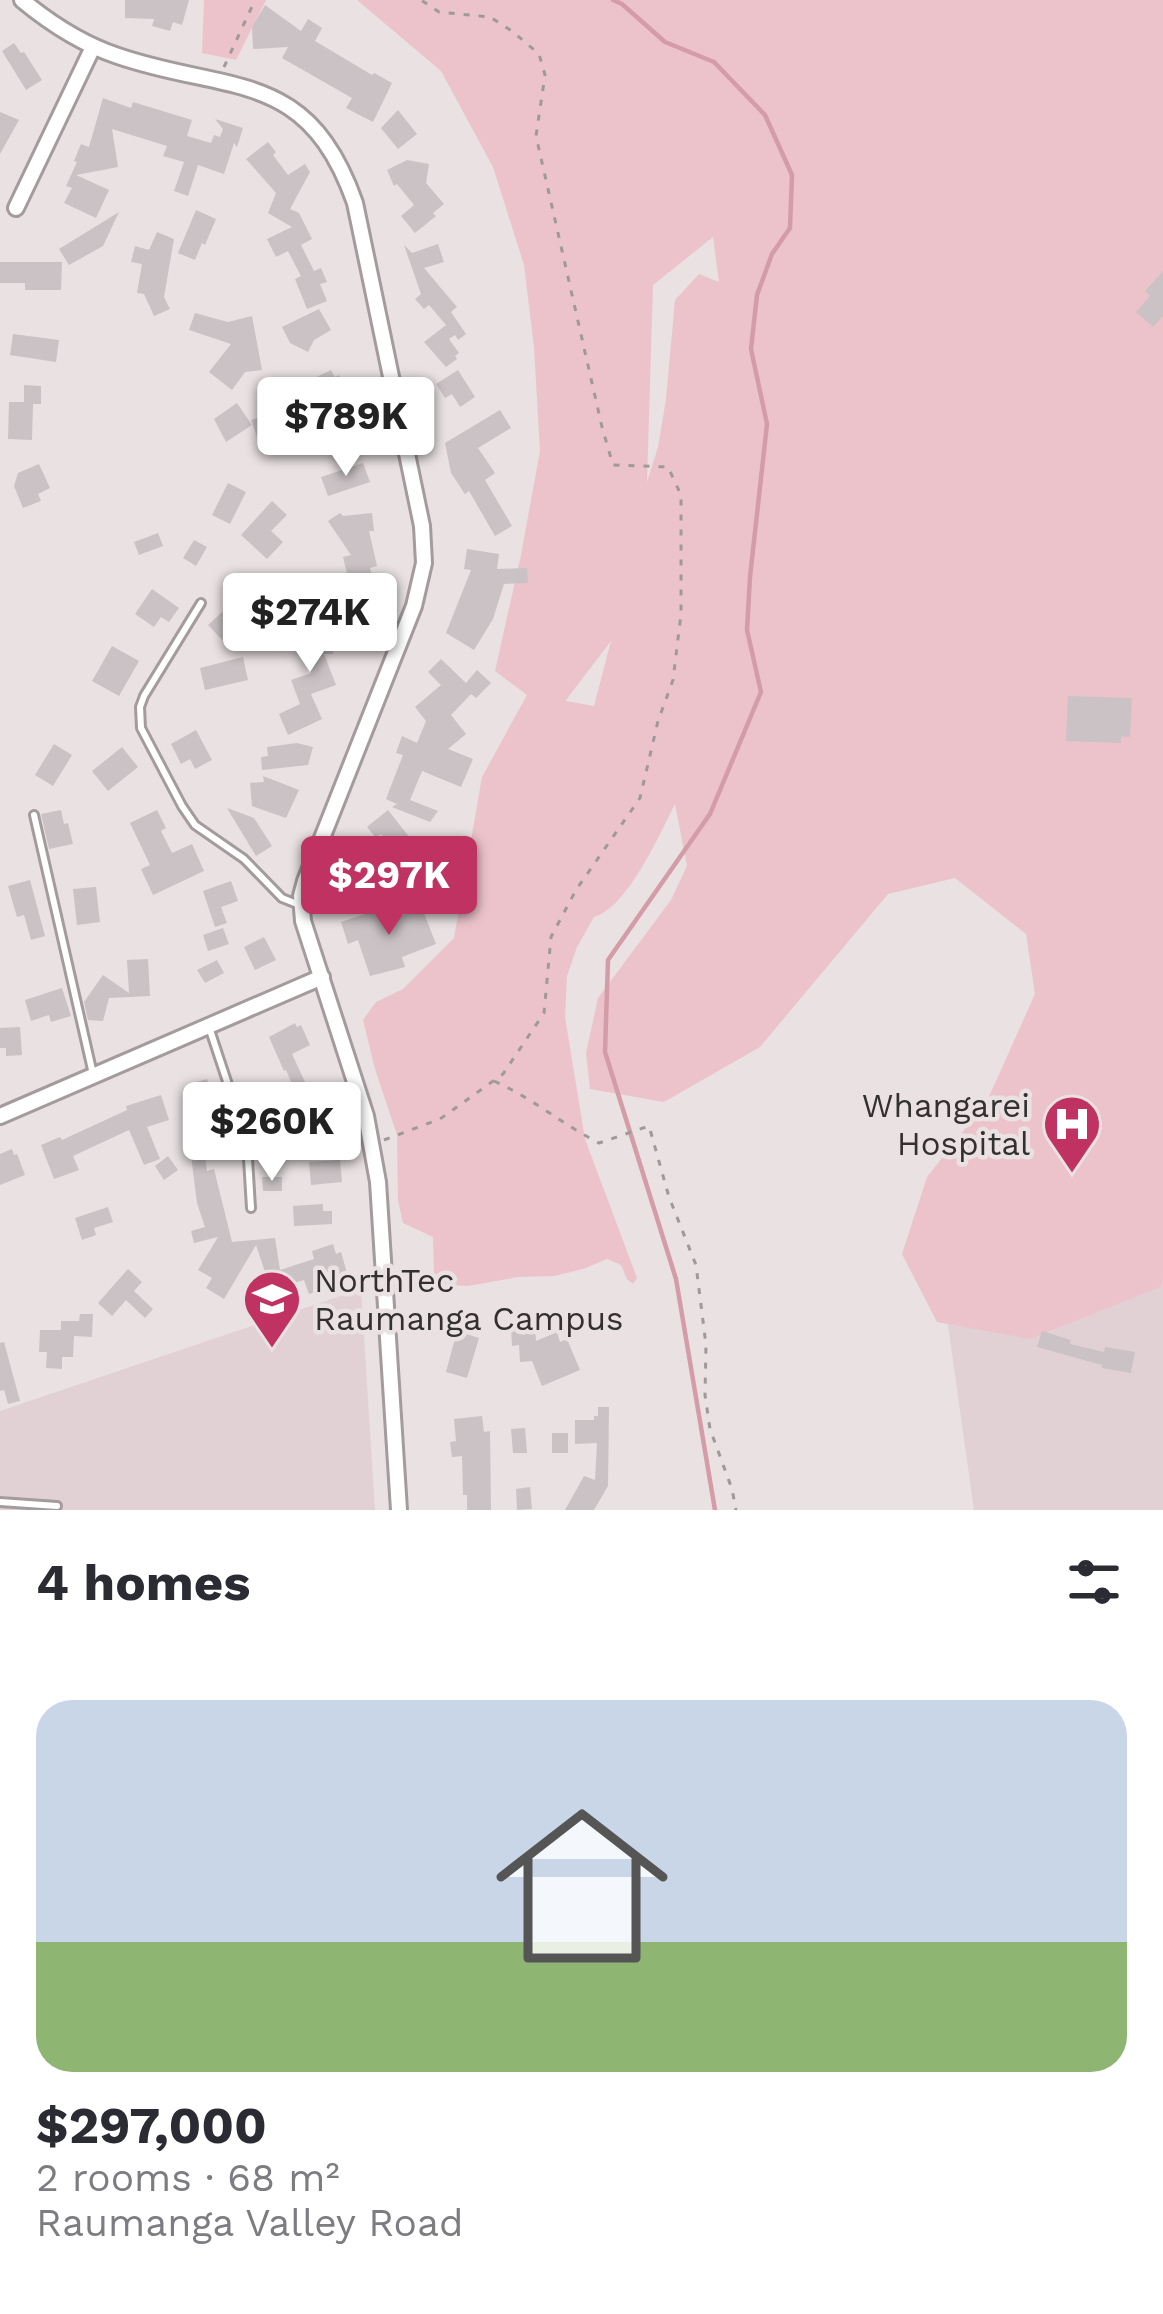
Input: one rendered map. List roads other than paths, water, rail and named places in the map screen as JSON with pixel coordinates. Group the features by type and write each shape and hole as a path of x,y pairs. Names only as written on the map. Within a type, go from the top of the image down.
{"street":[{"path":"22,0 93,47 248,86 275,98 322,136 355,203 418,507 424,563 414,606 313,860 301,905 373,1144 399,1510"},
{"path":"16,208 93,47"},
{"path":"0,1116 322,976"}],"lane":[{"path":"201,603 144,696 141,728 195,825 244,859 282,898 301,905"},
{"path":"34,815 94,1078"},
{"path":"209,1027 247,1142 251,1208"},
{"path":"0,1502 57,1506"}],"waterway":[{"path":"613,0 665,42 714,62 765,115 792,175 790,228 772,254 757,295 751,349 767,424 747,630 761,692 710,814 608,960 605,1052 676,1279 715,1510"}],"place":[{"name":"Whangarei Hospital","path":"1072,1175"},
{"name":"NorthTec Raumanga Campus","path":"272,1350"}]}
